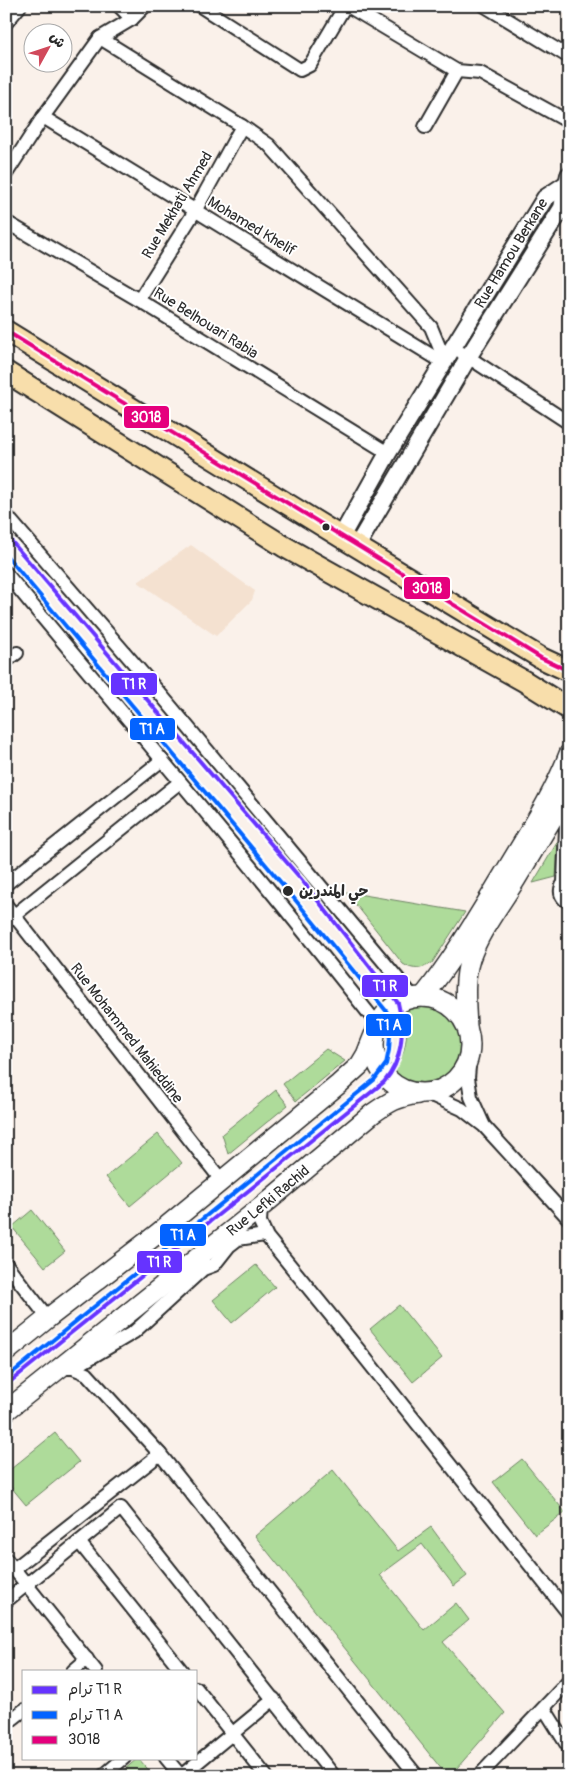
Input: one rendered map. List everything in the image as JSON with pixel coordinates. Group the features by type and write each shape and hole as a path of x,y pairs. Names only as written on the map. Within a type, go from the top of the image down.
{"main road":[{"path":"6,331 349,542 563,669 545,694"},
{"path":"6,372 285,547 569,709"},
{"path":"418,997 443,972 470,930 536,818 562,771 569,754"},
{"path":"376,1030 373,1045 375,1057 382,1072 395,1086 406,1092 423,1094 444,1089 456,1080 465,1068 470,1055 465,1001 470,958 478,940 568,792"},
{"path":"6,1352 157,1234 360,1065 376,1030 393,1006 418,997 437,1000 450,1006 461,1017 467,1029"},
{"name":"Rue Lefki Rachid","path":"6,1411 66,1368 238,1235 261,1207 378,1109 399,1097 423,1094"}],"street":[{"path":"6,23 20,6"},
{"path":"119,6 132,19"},
{"path":"6,174 43,117 100,38 132,19 145,6"},
{"path":"200,6 300,70 310,65 346,6 457,71 480,73 569,122"},
{"path":"485,6 541,38 569,57"},
{"path":"100,38 242,126 269,145 431,327 448,358"},
{"path":"425,127 457,71"},
{"name":"Mohamed Khelif","path":"43,117 195,211 448,358 469,356 569,422"},
{"name":"Rue Mekhati Ahmed","path":"139,300 195,211 242,126"},
{"name":"Rue Hamou Berkane","path":"349,542 388,453 545,198 567,179"},
{"name":"Rue Hamou Berkane","path":"349,542 562,208 567,179"},
{"name":"Rue Belhouari Rabia","path":"6,222 139,300 388,453"},
{"path":"6,515 418,997"},
{"path":"6,573 313,943 376,1030"},
{"path":"6,661 17,653"},
{"path":"6,884 162,760"},
{"path":"9,914 180,782"},
{"path":"568,792 567,882 562,886 561,893 564,899 569,902"},
{"name":"Rue Mohammed Mahieddine","path":"9,914 222,1181"},
{"path":"470,1055 468,1078 471,1097 484,1126"},
{"path":"423,1094 462,1109 484,1126 569,1219"},
{"path":"261,1207 260,1222 265,1235 569,1614"},
{"path":"238,1235 265,1235"},
{"path":"6,1264 48,1318"},
{"path":"66,1368 88,1374 160,1454 417,1776"},
{"path":"95,1670 10,1564 160,1454"},
{"path":"6,1602 120,1508 334,1776"},
{"path":"79,1542 181,1670"},
{"path":"74,1670 87,1659"},
{"path":"479,1776 569,1681"},
{"path":"198,1690 266,1776"},
{"path":"168,1760 181,1776 274,1699"},
{"path":"544,1708 569,1748"},
{"path":"6,1724 22,1712"},
{"path":"103,1776 122,1760"}],"shaded area":[{"path":"191,545 255,591 252,600 216,636 138,582"}],"green space":[{"path":"558,841 556,877 533,883"},
{"path":"346,892 465,912 432,963 425,967 414,968 403,964"},
{"path":"420,1004 444,1012 457,1026 462,1042 459,1060 450,1075 435,1084 416,1085 393,1075 406,1043 407,1034 403,1008"},
{"path":"326,1049 345,1061 296,1101 283,1084"},
{"path":"276,1090 288,1105 228,1154 222,1134"},
{"path":"158,1134 182,1163 130,1206 106,1177"},
{"path":"32,1210 65,1251 45,1267 12,1227"},
{"path":"256,1265 275,1287 232,1323 213,1300"},
{"path":"399,1305 442,1358 413,1382 370,1329"},
{"path":"55,1433 79,1462 26,1505 6,1481 6,1473"},
{"path":"522,1459 565,1512 535,1535 493,1482"},
{"path":"333,1470 398,1551 431,1527 467,1576 454,1586 422,1544 380,1575 424,1630 456,1603 469,1620 443,1642 505,1713 450,1776 447,1776 255,1536"},
{"path":"136,1760 140,1760 154,1776 117,1776"}],"transit line":[{"name":"3018","path":"6,331 541,658 569,671"},
{"path":"6,535 301,879 398,1003 402,1034 399,1054 384,1082 6,1385"},
{"path":"6,555 387,1012 390,1035 386,1064 374,1080 6,1378"}],"place":[{"name":"حي المندرين","path":"288,891"}]}
